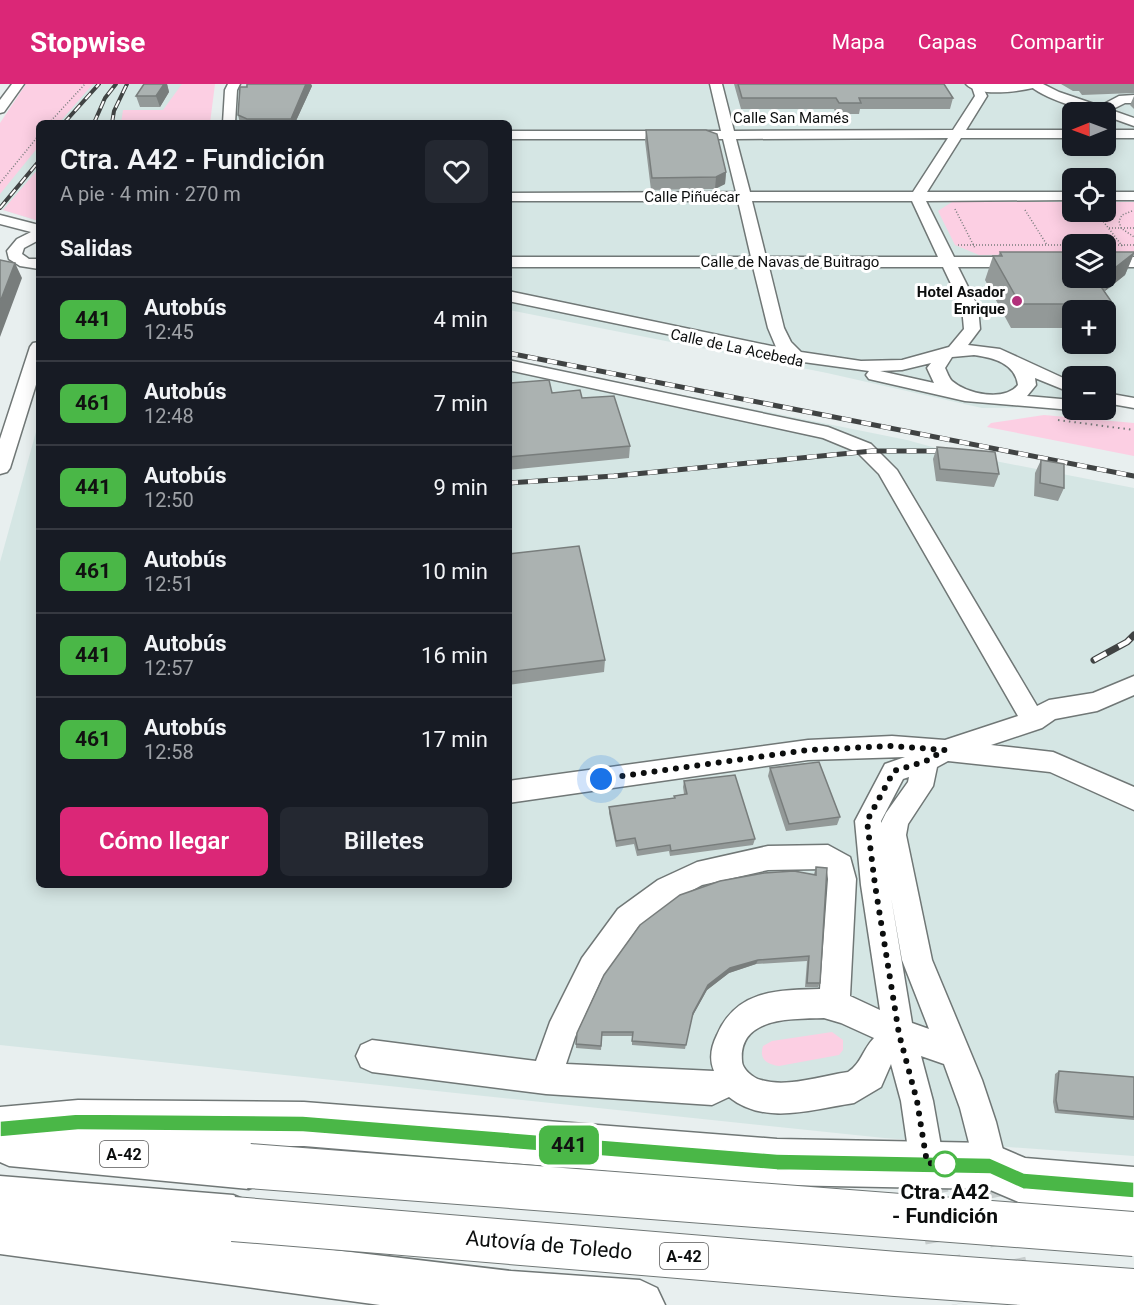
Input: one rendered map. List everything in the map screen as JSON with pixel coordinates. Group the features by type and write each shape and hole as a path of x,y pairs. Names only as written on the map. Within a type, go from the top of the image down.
{"highway":[{"path":"0,1129 78,1122 303,1124 777,1162 896,1166 927,1163 990,1166 1023,1181 1134,1190"},
{"name":"A-42","path":"0,1142 249,1166 1134,1234"},
{"name":"Autovía de Toledo","path":"0,1198 884,1273 1134,1291"},
{"path":"0,1230 281,1269 512,1296 640,1305"}],"main road":[{"path":"975,84 1011,89 1033,84"}],"street":[{"path":"0,109 18,84"},
{"path":"221,120 226,84"},
{"path":"229,120 231,90 234,84"},
{"path":"716,84 776,328 783,344 796,356"},
{"path":"965,396 943,383 936,368 972,329 970,307 920,202 931,175 981,96 975,84"},
{"path":"1033,84 1055,95 1077,102"},
{"path":"1116,103 1123,99 1134,99"},
{"path":"1116,115 1134,122"},
{"name":"Calle San Mamés","path":"512,135 1062,134"},
{"path":"1116,134 1134,134"},
{"path":"915,135 931,137 942,143 945,152"},
{"path":"931,175 932,184 952,199"},
{"name":"Calle Piñuécar","path":"512,197 876,197 920,202 1062,196"},
{"path":"1116,196 1134,196"},
{"path":"7,221 36,229"},
{"path":"7,221 32,237"},
{"path":"32,237 14,250 14,256 18,260 36,264"},
{"path":"1116,260 1131,258"},
{"name":"Calle de Navas de Buitrago","path":"512,262 1062,262"},
{"name":"Calle de La Acebeda","path":"512,297 796,356 861,366 902,365 950,353 974,350 994,353 1012,361"},
{"name":"Calle de La Acebeda","path":"512,302 919,383 965,396 1002,400"},
{"path":"738,344 766,338 776,328"},
{"path":"0,468 36,356"},
{"path":"1012,361 1062,384"},
{"path":"1002,400 1019,395 1027,385 1024,373 1012,361"},
{"path":"512,366 828,433 864,448 887,470 1033,721"},
{"path":"1002,400 1062,404"},
{"path":"1116,400 1134,403"},
{"path":"1116,408 1134,411"},
{"path":"927,1163 917,1101 899,1034 867,821 894,771 1033,721 1049,710 1097,702 1134,685"},
{"path":"512,791 808,750 892,746 936,755 1053,762 1134,799"},
{"path":"936,755 920,786 895,821 893,835 917,960 978,1106 990,1166"},
{"path":"546,1077 561,1033 592,968 628,918 669,889 697,874 768,858 828,857 840,866 842,879 834,1006"},
{"path":"899,1034 875,1059 870,1076 854,1087 777,1099 751,1094 732,1079 726,1062 728,1045 736,1027 747,1016 778,1005 824,1003 899,1034 954,1052"},
{"path":"372,1056 546,1077 712,1089 732,1079"}],"path":[{"path":"52,120 85,84"},
{"path":"0,183 36,139"},
{"path":"952,199 978,255"},
{"path":"1020,202 1054,254"},
{"path":"1134,210 1122,215 1119,220 1121,228 1134,237"},
{"path":"1104,222 1131,258"},
{"path":"1109,228 1134,228"},
{"path":"953,240 955,245 974,246 1062,245"},
{"path":"1116,245 1134,245"},
{"path":"1052,418 1134,430"}],"shaded area":[{"path":"26,84 93,84 62,120 36,120 36,150 0,194 0,123"},
{"path":"76,84 185,84 163,120 43,120"},
{"path":"182,84 215,84 210,120 121,120 123,110 163,110"},
{"path":"230,84 1134,84 1134,407 1116,407 1116,366 1062,366 1062,407 982,408 827,373 512,311 512,120 225,120"},
{"path":"36,127 36,220 0,209 0,168"},
{"path":"36,172 36,220 3,210"},
{"path":"952,202 1062,202 1062,222 1116,222 1116,202 1134,202 1134,254 1116,254 1116,234 1062,234 1062,254 979,255 955,245 938,211"},
{"path":"512,361 907,440 954,453 1134,488 1134,1156 884,1138 0,1045 0,562 36,432 36,888 512,888"},
{"path":"1044,415 1062,417 1062,420 1134,423 1134,456 987,427 991,423"},
{"path":"832,1032 843,1040 843,1050 839,1055 779,1066 770,1064 763,1058 763,1046 772,1041"}],"building":[{"path":"144,84 164,84 156,96 136,96"},
{"path":"247,84 306,84 291,119 247,119 238,115 240,87 247,87"},
{"path":"738,84 944,84 953,98 859,98 861,103 839,103 836,98 742,98"},
{"path":"646,130 706,130 717,134 726,172 716,177 652,178"},
{"path":"1000,252 1062,252 1062,288 1102,288 1110,300 1062,300 1062,304 1020,304 993,256 1002,256"},
{"path":"1116,252 1134,253 1116,267"},
{"path":"0,260 15,263 0,302"},
{"path":"549,380 552,393 580,390 582,398 614,396 630,446 512,457 512,383"},
{"path":"937,447 995,452 999,474 940,469"},
{"path":"1041,460 1064,464 1064,488 1040,483"},
{"path":"579,546 605,660 512,672 512,554"},
{"path":"819,762 840,817 789,824 770,768"},
{"path":"735,775 755,839 671,851 670,845 638,850 635,838 616,841 609,807 675,798 674,796 687,794 684,781"},
{"path":"816,867 827,868 820,983 807,983 809,956 758,960 730,968 708,985 693,1013 686,1045 632,1041 633,1032 602,1032 601,1046 576,1044 577,1033 604,975 640,925 680,895 720,881 764,873 794,871 816,875"},
{"path":"1059,1071 1134,1077 1134,1117 1058,1110 1056,1100"}],"tunnel":[{"path":"927,1163 953,1305"},
{"path":"990,1166 1019,1305"}],"railway":[{"path":"67,120 99,84"},
{"path":"95,120 105,98 116,84"},
{"path":"112,120 114,111 127,84"},
{"path":"0,208 36,165"},
{"path":"512,354 1134,476"},
{"path":"512,483 614,476 872,451 953,451"},
{"path":"1094,660 1127,642 1134,635"}],"bus line":[{"name":"441","path":"0,1129 78,1122 303,1124 777,1162 896,1166 927,1163 990,1166 1023,1181 1134,1190"}],"place":[{"name":"Hotel Asador Enrique","path":"1017,301"},
{"name":"Ctra. A42 - Fundición","path":"945,1164"}],"route":[{"path":"601,779 808,750 892,746 945,750 926,761 894,771 867,821 899,1034 917,1101 927,1163 945,1164"}]}
